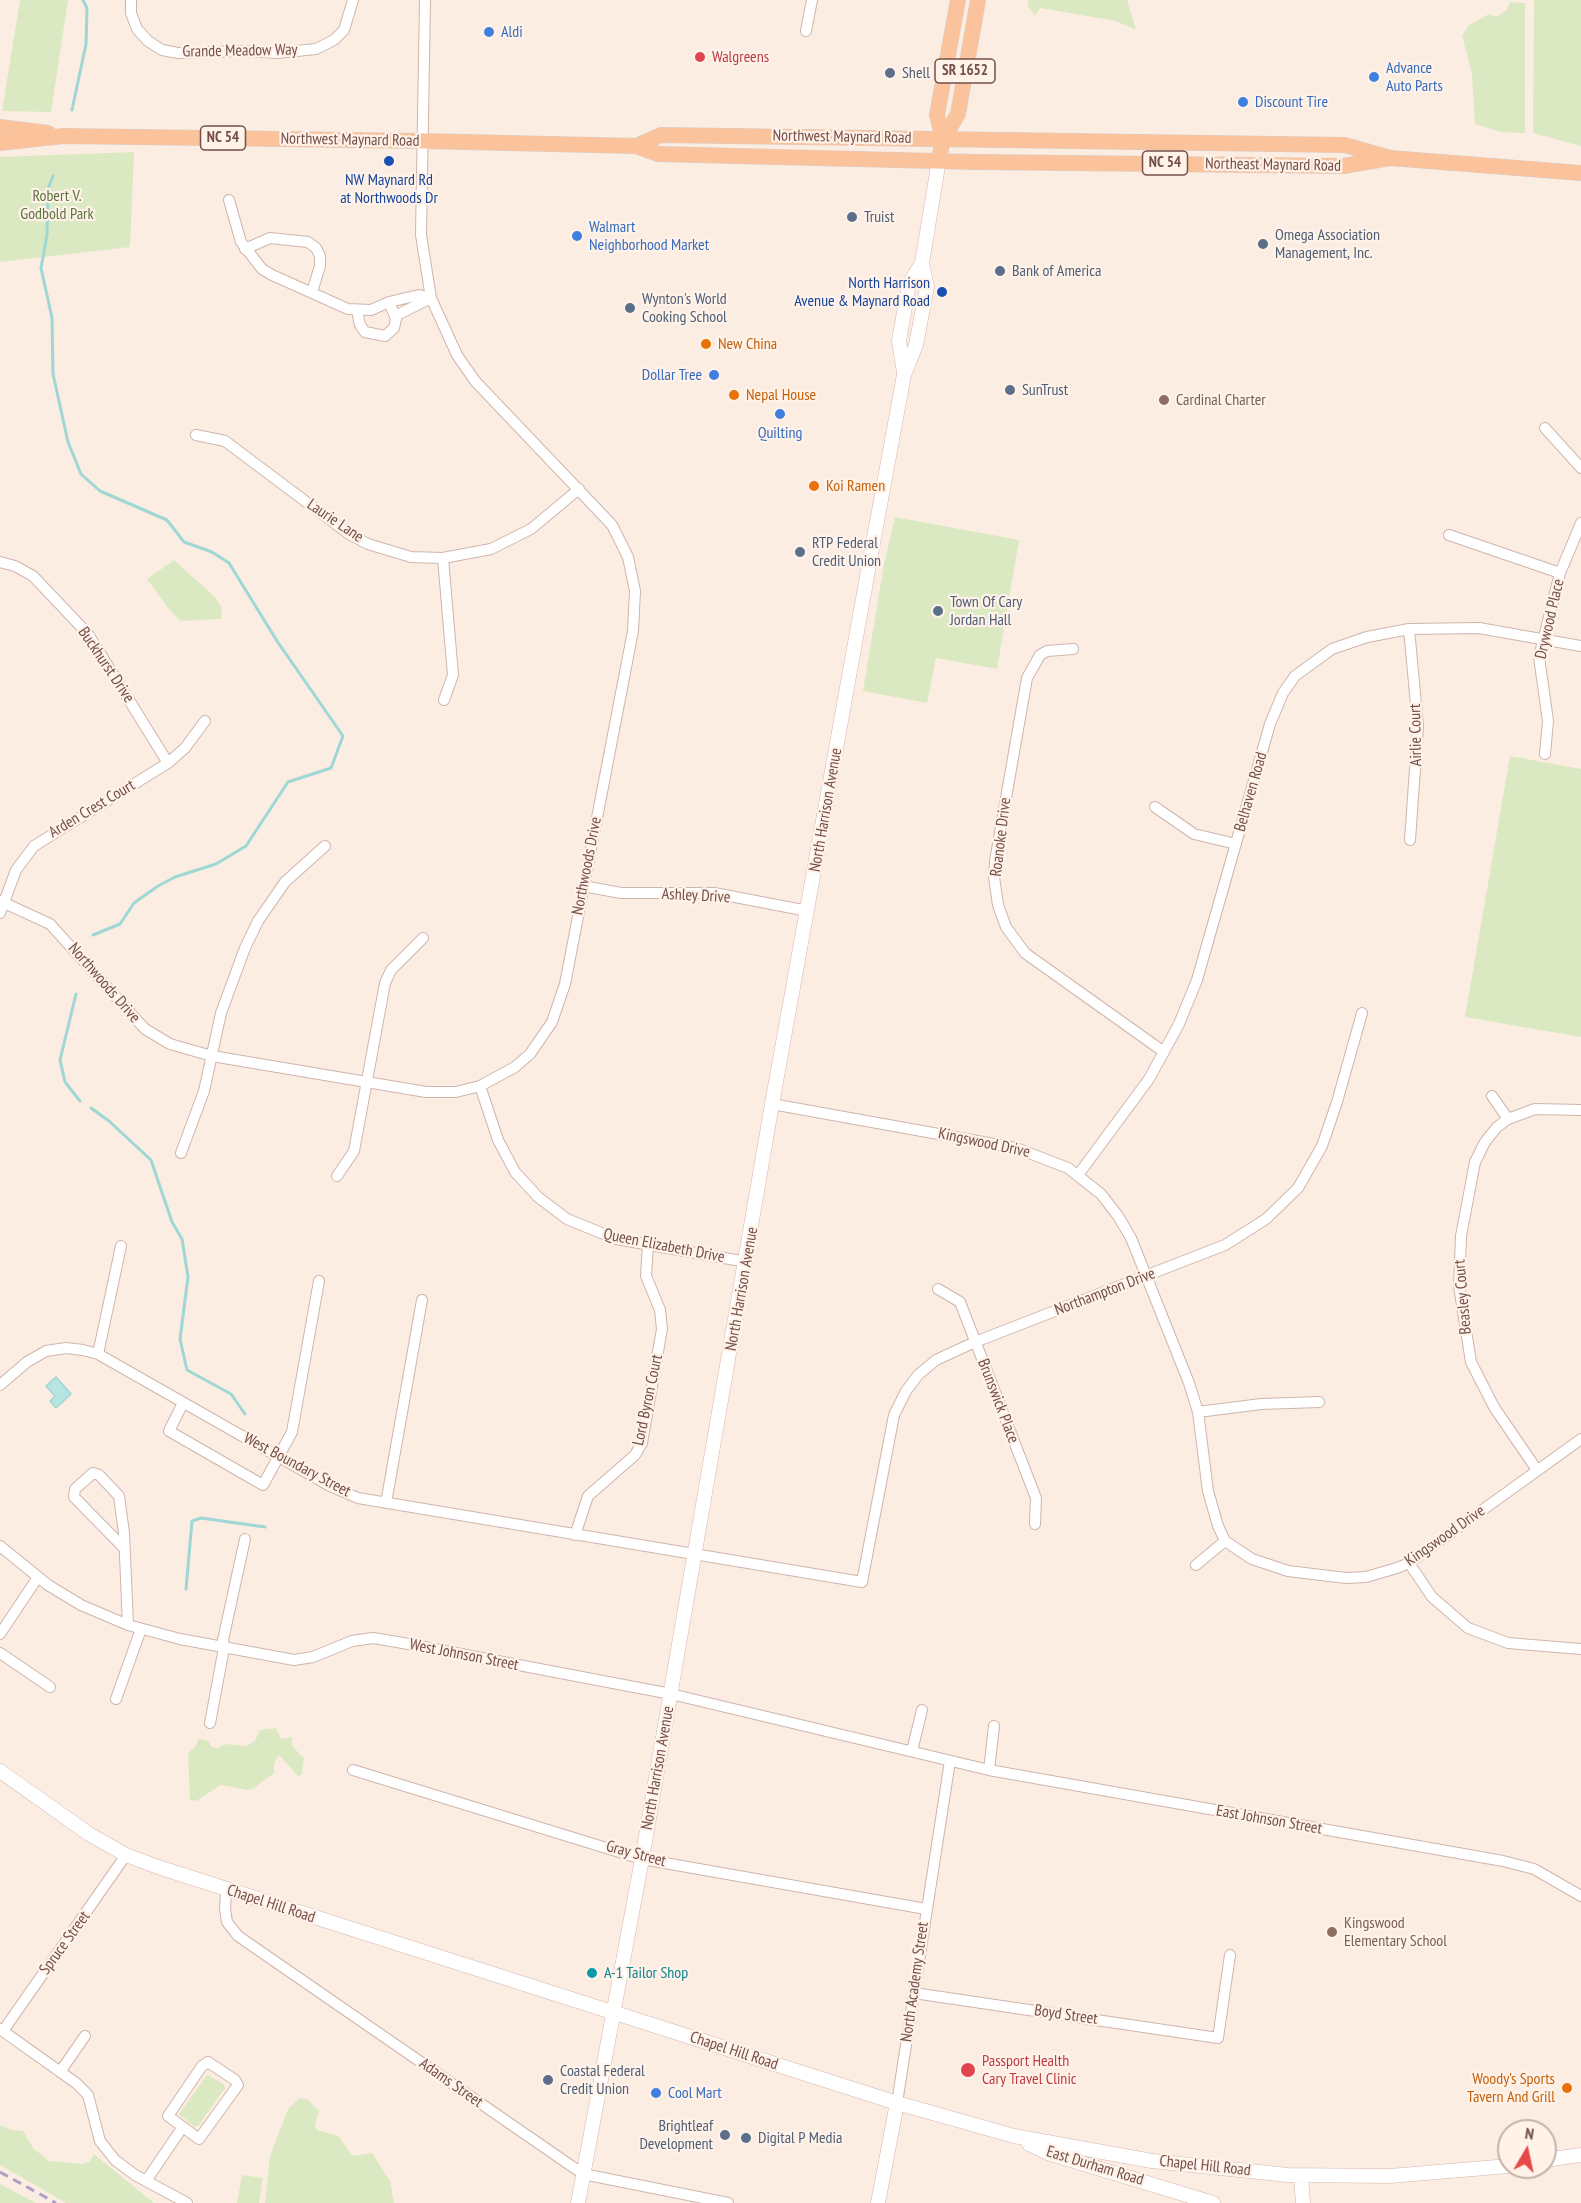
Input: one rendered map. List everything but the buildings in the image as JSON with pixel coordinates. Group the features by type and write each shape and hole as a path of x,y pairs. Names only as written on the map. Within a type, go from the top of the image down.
{"main road":[{"name":"North Harrison Avenue","path":"943,138 937,115 958,0"},
{"name":"North Harrison Avenue","path":"578,2203 642,1859 747,1262 772,1104 904,375 899,341 909,284 922,263 943,138 958,114 978,0"},
{"name":"Northwest Maynard Road","path":"0,127 63,136"},
{"name":"Northwest Maynard Road","path":"636,146 661,135 943,138"},
{"name":"Northwest Maynard Road","path":"0,143 63,136 423,141 636,146 658,154 939,160"},
{"name":"Northeast Maynard Road","path":"943,138 1345,145 1390,158 1581,173"},
{"name":"Northeast Maynard Road","path":"939,160 1344,166 1390,158"},
{"name":"Chapel Hill Road","path":"0,1771 77,1827 126,1855 226,1890 897,2103 1014,2136 1152,2160 1301,2176 1431,2174 1497,2167"},
{"name":"North Academy Street","path":"878,2203 897,2103"},
{"name":"East Durham Road","path":"1014,2136 1048,2153 1213,2203"},
{"path":"1557,2158 1581,2155"},
{"path":"1301,2176 1303,2203"}],"street":[{"name":"Grande Meadow Way","path":"131,0 131,13 137,29 148,41 162,50 277,53 316,49 334,40 344,30 353,0"},
{"name":"Northwoods Drive","path":"2,902 50,924 145,1029 170,1044 212,1056 441,1093 480,1086 515,1067 530,1054 552,1022 565,984 633,631 635,604 628,557 612,525 475,381 457,355 431,298 421,235 425,0"},
{"path":"806,31 812,0"},
{"path":"229,200 238,236 245,249 262,269 348,309 371,310 389,302 418,295 431,298"},
{"path":"245,249 270,238 308,242 316,248 320,256 320,266 312,292"},
{"path":"394,316 431,298"},
{"path":"357,310 360,325 365,332 378,336 390,334 394,328 394,316 389,302"},
{"path":"1545,428 1581,468"},
{"name":"Laurie Lane","path":"196,435 225,441 349,534 368,544 411,557 443,558 491,549 518,537 544,519 579,489"},
{"name":"Drywood Place","path":"1545,754 1548,721 1539,670 1542,638 1560,573 1581,523"},
{"path":"1449,535 1560,573"},
{"path":"443,558 453,675 444,700"},
{"name":"Buckhurst Drive","path":"0,562 15,566 33,576 88,634 168,763"},
{"name":"Belhaven Road","path":"1078,1175 1131,1105 1179,1024 1197,980 1273,717 1283,693 1295,676 1332,649 1367,637 1408,629 1455,627 1542,638 1581,646"},
{"name":"Airlie Court","path":"1408,629 1418,726 1417,771 1410,840"},
{"name":"Roanoke Drive","path":"1073,649 1047,651 1040,655 1027,678 995,861 994,877 998,905 1006,927 1026,952 1164,1052"},
{"name":"Arden Crest Court","path":"0,913 2,902 16,870 34,846 168,763 185,748 205,721"},
{"path":"1155,807 1194,834 1236,844"},
{"path":"181,1153 204,1091 232,978 258,921 285,882 325,846"},
{"name":"Ashley Drive","path":"583,886 621,893 714,893 808,911"},
{"path":"337,1176 354,1151 385,983 391,970 423,938"},
{"name":"Northampton Drive","path":"864,1568 889,1435 900,1401 924,1369 936,1360 975,1342 1241,1237 1266,1219 1298,1188 1315,1160 1328,1131 1362,1013"},
{"name":"Queen Elizabeth Drive","path":"480,1086 506,1155 515,1172 538,1197 583,1228 616,1239 747,1262"},
{"path":"1492,1096 1508,1119"},
{"name":"Kingswood Drive","path":"772,1104 1016,1148 1056,1162 1078,1175 1101,1194 1119,1216 1147,1276 1198,1412 1212,1510 1224,1541 1252,1559 1314,1576 1365,1577 1409,1563 1581,1439"},
{"name":"Beasley Court","path":"1537,1470 1494,1407 1474,1369 1467,1345 1459,1286 1461,1236 1475,1162 1485,1142 1508,1119 1541,1108 1581,1110"},
{"name":"Lord Byron Court","path":"575,1535 588,1496 635,1455 642,1443 662,1329 660,1310 646,1276 648,1245"},
{"path":"98,1354 103,1340 121,1246"},
{"path":"183,1403 170,1431 263,1485 281,1457 292,1432 319,1281"},
{"name":"Brunswick Place","path":"938,1289 960,1302 1036,1498 1035,1524"},
{"path":"386,1503 422,1300"},
{"name":"West Boundary Street","path":"0,1385 27,1362 46,1351 73,1348 98,1354 344,1493 386,1503 862,1582 864,1568"},
{"path":"1198,1412 1261,1404 1319,1402"},
{"path":"124,1548 74,1497 74,1491 92,1474 99,1475 119,1496 124,1548 128,1625"},
{"path":"210,1723 224,1647 223,1640 245,1539"},
{"path":"1196,1565 1224,1541"},
{"name":"West Johnson Street","path":"0,1546 38,1577 81,1605 141,1629 298,1660 347,1642 373,1638 671,1694 950,1761"},
{"path":"1409,1563 1431,1597 1468,1628 1508,1643 1581,1649"},
{"path":"0,1634 38,1577"},
{"path":"116,1699 141,1629"},
{"path":"0,1653 50,1687"},
{"path":"912,1751 922,1710"},
{"path":"989,1770 994,1726"},
{"name":"East Johnson Street","path":"950,1761 989,1770 1503,1861 1534,1869 1581,1896"},
{"name":"North Academy Street","path":"897,2103 950,1761"},
{"name":"Gray Street","path":"353,1770 642,1859 926,1909"},
{"name":"Spruce Street","path":"1,2030 126,1855"},
{"name":"Adams Street","path":"226,1890 227,1923 238,1936 583,2174 728,2203"},
{"name":"Boyd Street","path":"914,1993 1218,2038 1230,1955"},
{"path":"1,2030 88,2095 100,2141 106,2152 146,2181 188,2203"},
{"path":"60,2072 85,2037"},
{"path":"211,2062 237,2081 237,2088 202,2138 196,2138 182,2128 168,2116 204,2063 211,2062"},
{"path":"146,2181 182,2128"}],"green space":[{"path":"20,0 68,0 51,112 2,111"},
{"path":"1028,0 1127,0 1136,30 1116,21 1040,8 1035,16 1028,6"},
{"path":"1534,0 1581,0 1581,146 1533,133"},
{"path":"1510,2 1525,3 1525,133 1501,132 1475,124 1472,74 1462,36 1468,26 1489,14 1496,17 1507,10"},
{"name":"Robert V. Godbold Park","path":"134,152 130,247 0,262 0,157"},
{"path":"895,517 1019,540 997,669 936,658 927,703 863,691 884,564"},
{"path":"174,560 215,597 222,608 221,619 180,621 168,608 147,579"},
{"path":"1510,756 1581,769 1581,1037 1465,1017"},
{"path":"276,1728 281,1739 291,1737 293,1747 304,1758 302,1774 299,1777 279,1755 274,1763 274,1773 254,1788 248,1790 221,1785 196,1801 190,1800 188,1754 197,1744 198,1739 207,1740 212,1747 217,1748 225,1744 246,1746 255,1741 260,1730"},
{"path":"207,2075 224,2084 225,2088 199,2125 195,2127 179,2114"},
{"path":"300,2098 307,2099 319,2111 315,2126 317,2130 338,2136 353,2156 372,2153 390,2181 394,2203 265,2203 270,2156 288,2109"},
{"path":"0,2125 12,2130 23,2131 33,2148 49,2161 82,2164 90,2161 94,2154 154,2203 66,2203 0,2165"},
{"path":"242,2175 263,2178 259,2203 237,2203"},
{"path":"0,2184 36,2203 0,2203"}],"water":[{"path":"56,1377 71,1394 56,1408 50,1401 55,1396 46,1386"}],"waterway":[{"path":"72,110 86,44 87,8 83,0"},
{"path":"53,176 48,189 47,235 41,268 52,318 53,374 68,442 81,474 100,491 167,520 184,542 212,552 229,563 277,641 343,736 331,768 288,782 246,846 216,864 175,877 158,886 134,903 120,924 93,935"},
{"path":"76,994 60,1060 65,1082 80,1101"},
{"path":"91,1108 109,1121 151,1160 172,1222 182,1239 188,1277 180,1339 187,1370 231,1394 245,1414"},
{"path":"186,1589 192,1521 201,1518 265,1527"}],"railway":[{"path":"0,2172 56,2203"}],"place":[{"name":"Aldi","path":"489,32"},
{"name":"Walgreens","path":"700,57"},
{"name":"Shell","path":"890,73"},
{"name":"Advance Auto Parts","path":"1374,77"},
{"name":"Discount Tire","path":"1243,102"},
{"name":"NW Maynard Rd at Northwoods Dr","path":"389,161"},
{"name":"Truist","path":"852,217"},
{"name":"Walmart Neighborhood Market","path":"577,236"},
{"name":"Omega Association Management, Inc.","path":"1263,244"},
{"name":"Bank of America","path":"1000,271"},
{"name":"North Harrison Avenue & Maynard Road","path":"942,292"},
{"name":"Wynton's World Cooking School","path":"630,308"},
{"name":"New China","path":"706,344"},
{"name":"Dollar Tree","path":"714,375"},
{"name":"SunTrust","path":"1010,390"},
{"name":"Nepal House","path":"734,395"},
{"name":"Cardinal Charter","path":"1164,400"},
{"name":"Quilting","path":"780,414"},
{"name":"Koi Ramen","path":"814,486"},
{"name":"RTP Federal Credit Union","path":"800,552"},
{"name":"Town Of Cary Jordan Hall","path":"938,611"},
{"name":"Kingswood Elementary School","path":"1332,1932"},
{"name":"A-1 Tailor Shop","path":"592,1973"},
{"name":"Passport Health Cary Travel Clinic","path":"968,2070"},
{"name":"Coastal Federal Credit Union","path":"548,2080"},
{"name":"Woody’s Sports Tavern And Grill","path":"1567,2088"},
{"name":"Cool Mart","path":"656,2093"},
{"name":"Brightleaf Development","path":"725,2135"},
{"name":"Digital P Media","path":"746,2138"}]}
